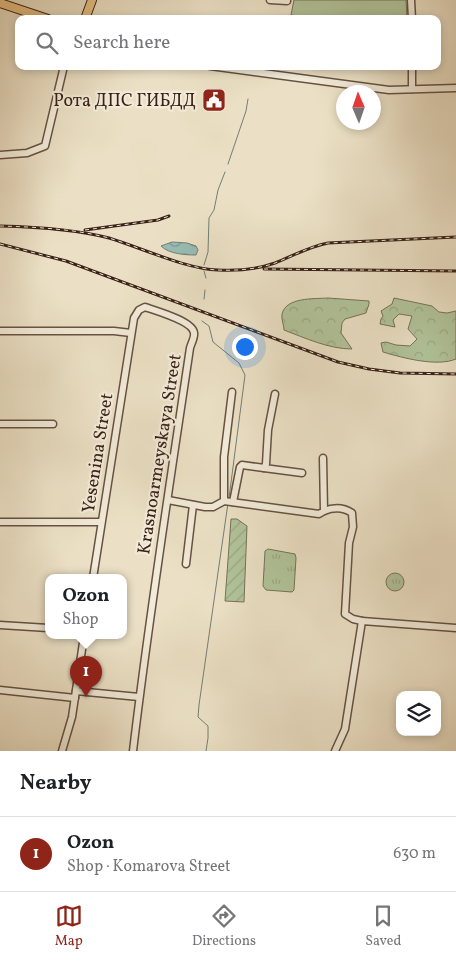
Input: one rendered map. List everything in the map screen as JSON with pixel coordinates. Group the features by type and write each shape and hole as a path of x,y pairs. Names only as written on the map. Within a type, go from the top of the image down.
{"main road":[{"path":"86,15 92,0"},
{"path":"0,3 36,15"}],"street":[{"path":"270,0 287,1"},
{"path":"411,0 412,15"},
{"path":"0,155 26,153 45,146 63,70"},
{"path":"240,70 389,90 456,88"},
{"path":"412,70 412,89"},
{"name":"Krasnoarmeyskaya Street","path":"131,333 134,318 139,310 146,307 186,322 193,329 195,335 190,348 139,697 133,751"},
{"path":"0,332 114,331 131,333"},
{"name":"Yesenina Street","path":"94,574 131,333"},
{"path":"224,501 224,457 232,392"},
{"path":"264,468 268,430 275,394"},
{"path":"0,424 52,424"},
{"path":"323,458 324,512"},
{"path":"232,502 242,465 302,473"},
{"path":"168,500 213,507 224,501 319,514 333,508 347,509 352,513 353,527 349,543 345,614 353,619 362,621 456,628"},
{"path":"186,564 193,505"},
{"path":"0,522 101,522"},
{"path":"335,751 345,729 362,621"},
{"path":"0,625 45,628"},
{"path":"62,751 72,717 84,639"},
{"path":"0,690 139,697"}],"green space":[{"path":"294,0 406,0 407,15 291,15"},
{"path":"328,298 369,301 366,313 345,319 342,323 341,333 352,349 326,345 284,330 282,314 289,304 301,300"},
{"path":"394,298 432,306 439,312 456,311 456,359 430,362 383,352 381,343 386,342 410,346 417,339 408,329 412,316 399,314 393,320 395,327 380,324 383,316 381,311 392,304"},
{"path":"231,519 237,519 247,526 244,602 225,601"},
{"path":"268,549 295,554 294,590 292,592 266,590 263,586 265,551"},
{"path":"395,573 401,576 404,582 401,588 395,591 389,588 386,582 389,576"}],"water":[{"path":"172,242 196,246 198,250 196,255 173,252 161,246"}],"waterway":[{"path":"228,164 246,111 248,99"},
{"path":"204,265 208,252 209,218 214,210 218,190 225,172"},
{"path":"204,271 206,278"},
{"path":"204,299 205,290"},
{"path":"202,321 209,326 213,342 239,363 245,375 229,498"},
{"path":"206,751 208,726 198,717 199,705 228,503"}],"railway":[{"path":"85,230 158,220 169,216"},
{"path":"0,226 83,232 109,238 192,266 225,270 261,267 328,243 456,237"},
{"path":"0,244 66,261 338,362 400,373 456,374"},
{"path":"264,269 456,271"}],"place":[{"name":"Рота ДПС ГИБДД","path":"214,100"},
{"name":"Ozon","path":"86,697"}]}
